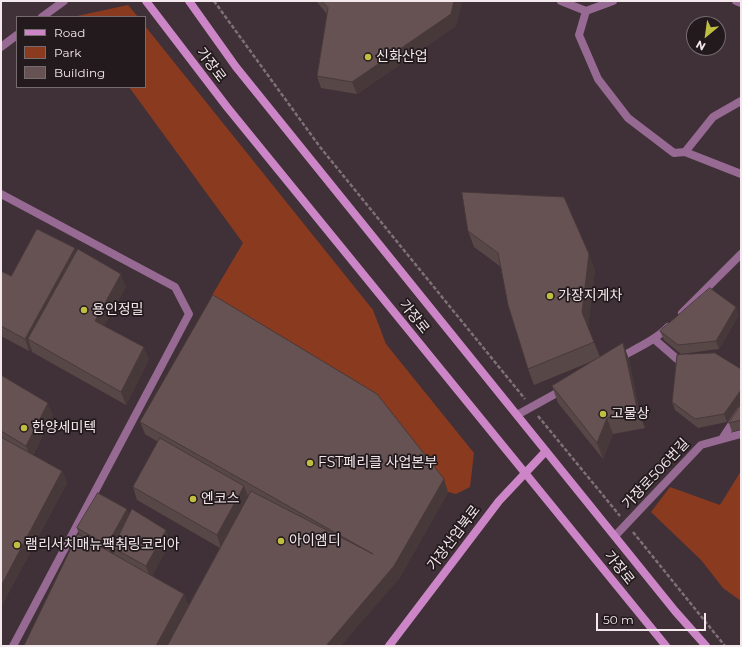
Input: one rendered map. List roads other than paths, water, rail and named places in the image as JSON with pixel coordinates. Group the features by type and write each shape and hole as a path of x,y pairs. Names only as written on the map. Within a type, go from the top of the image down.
{"main road":[{"name":"가장로","path":"146,1 227,107 666,646"},
{"name":"가장로","path":"189,1 236,67 675,611 706,646"},
{"name":"가장산업북로","path":"389,646 499,501 546,451"}],"street":[{"path":"43,16 64,1"},
{"path":"561,1 586,11 613,1"},
{"path":"736,1 741,3"},
{"path":"586,11 579,35 598,79 628,118 674,153 686,152 741,174"},
{"path":"1,47 16,37"},
{"path":"686,152 712,117 741,101"},
{"path":"1,194 175,287 189,314 13,646"},
{"path":"613,361 662,334 741,254"},
{"path":"654,339 677,359 698,358"},
{"path":"517,415 572,384"},
{"path":"722,439 741,410"},
{"name":"가장로506번길","path":"615,536 701,445 741,434"}],"place":[{"name":"신화산업","path":"368,57"},
{"name":"가장지게차","path":"550,296"},
{"name":"용인정밀","path":"84,310"},
{"name":"고물상","path":"603,414"},
{"name":"한양세미텍","path":"24,428"},
{"name":"FST페리클 사업본부","path":"310,463"},
{"name":"엔코스","path":"193,499"},
{"name":"아이엠디","path":"281,541"},
{"name":"램리서치매뉴팩춰링코리아","path":"17,545"}]}
